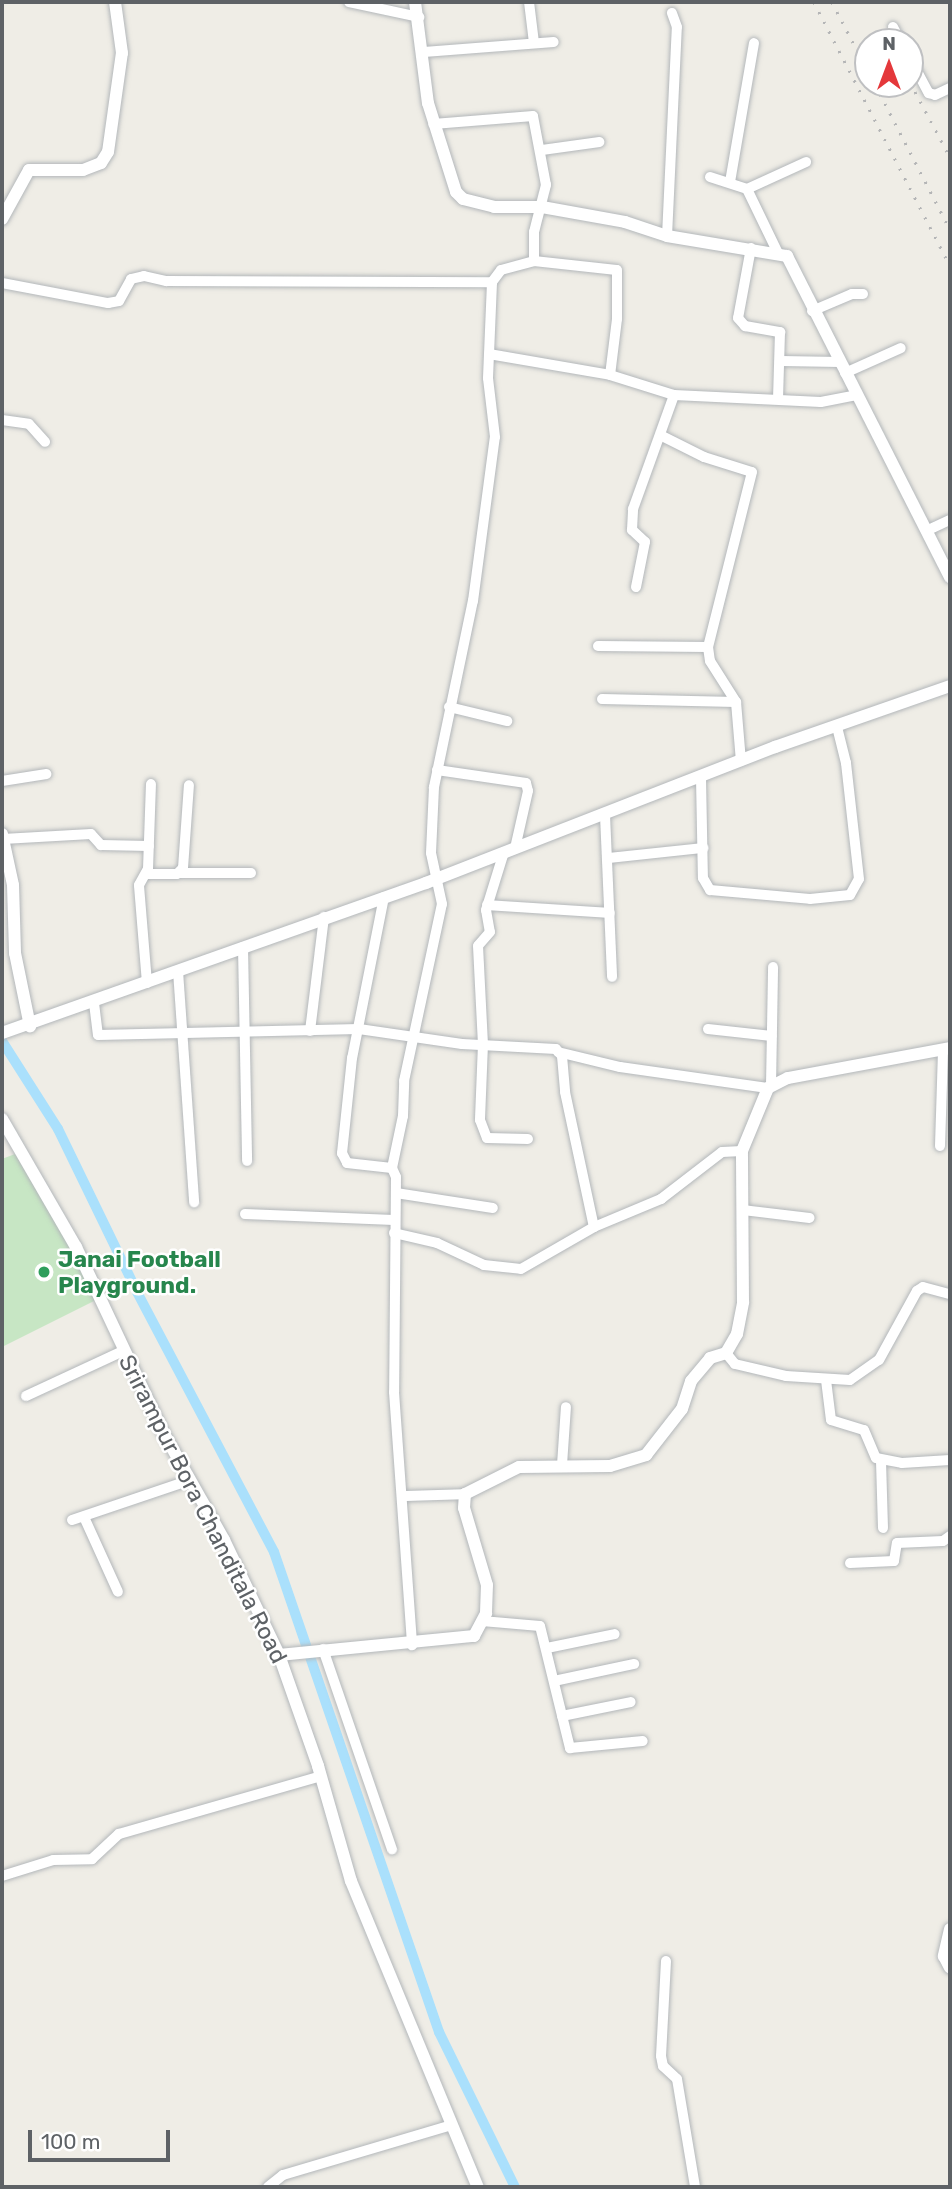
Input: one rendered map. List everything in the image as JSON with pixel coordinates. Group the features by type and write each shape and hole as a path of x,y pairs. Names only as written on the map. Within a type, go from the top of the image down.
{"street":[{"path":"2,219 29,170 83,170 101,163 108,152 122,53 115,2"},
{"path":"349,2 419,17"},
{"path":"415,2 433,124 456,192 463,199 494,207 542,207 625,222 667,236 778,253 791,261 812,312 950,577"},
{"path":"529,2 534,43"},
{"path":"667,236 677,27 672,13"},
{"path":"424,52 554,42"},
{"path":"730,183 754,43"},
{"path":"924,84 929,93 935,95 950,88"},
{"path":"433,124 533,116 546,185 534,232 534,261"},
{"path":"541,150 600,142"},
{"path":"747,190 806,162"},
{"path":"710,177 747,190 778,253"},
{"path":"751,248 738,318 745,326 779,329 778,398"},
{"path":"412,1645 394,1392 398,1304 394,1233 396,1192 392,1168 414,1038 442,904 431,853 437,770 473,601 495,438 489,354 492,282 501,270 534,261 617,270 617,319 610,375"},
{"path":"2,283 108,303 119,300 137,277 166,281 492,282"},
{"path":"812,312 852,294 863,294"},
{"path":"780,361 842,368 901,348"},
{"path":"489,354 610,375 674,396 778,398 821,402 856,395"},
{"path":"636,587 645,542 632,530 633,509 662,436 674,396"},
{"path":"2,420 29,424 45,442"},
{"path":"662,436 704,457 752,472 708,647 710,661 736,702 741,761"},
{"path":"926,531 950,520"},
{"path":"598,646 708,647"},
{"path":"2,1033 24,1028 324,917 436,879 741,761 950,685"},
{"path":"602,699 736,702"},
{"path":"449,707 507,721"},
{"path":"701,778 704,878 710,890 810,899 850,895 859,879 857,852 846,763 837,726"},
{"path":"437,770 526,783 528,791 487,905 490,932 480,941 477,962 483,1044 479,1091 484,1135 493,1140 528,1139"},
{"path":"2,782 47,774"},
{"path":"147,983 139,885 146,874 150,783"},
{"path":"179,873 185,856 189,785"},
{"path":"605,815 609,858 612,977"},
{"path":"2,834 13,885 15,953 24,1028"},
{"path":"3,839 90,834 101,845 149,846"},
{"path":"609,858 703,848"},
{"path":"146,874 251,873"},
{"path":"384,897 359,1029 342,1153 347,1163 392,1168"},
{"path":"487,905 610,914"},
{"path":"310,1031 324,917"},
{"path":"243,947 247,1161"},
{"path":"403,1496 465,1494 519,1467 610,1466 646,1455 682,1409 691,1381 710,1358 726,1353 737,1334 743,1302 742,1151 770,1087 773,967"},
{"path":"178,971 185,1032 194,1202"},
{"path":"94,1003 98,1035 359,1029 414,1038 483,1044 539,1045 620,1067 770,1087 788,1078 946,1049 940,1146"},
{"path":"708,1029 772,1036"},
{"path":"558,1052 594,1227"},
{"name":"Srirampur Bora Chanditala Road","path":"2,1119 47,1192 123,1351 285,1654 351,1881 478,2187"},
{"path":"394,1233 437,1243 484,1265 521,1269 594,1227 661,1199 722,1152 742,1151"},
{"path":"396,1192 494,1208"},
{"path":"743,1210 810,1218"},
{"path":"245,1214 394,1220"},
{"path":"726,1353 735,1364 827,1380 849,1380 879,1360 917,1291 923,1287 950,1294"},
{"path":"26,1396 123,1351"},
{"path":"827,1380 831,1420 864,1430 881,1461 883,1528"},
{"path":"562,1465 566,1407"},
{"path":"881,1461 950,1460"},
{"path":"72,1520 190,1480"},
{"path":"285,1654 318,1649 412,1645 474,1636 482,1621 487,1585 464,1508 465,1494"},
{"path":"84,1517 118,1592"},
{"path":"850,1563 894,1561 897,1543 943,1541 950,1536"},
{"path":"482,1621 534,1623 544,1632 568,1745 573,1749 643,1741"},
{"path":"547,1648 615,1634"},
{"path":"318,1649 392,1849"},
{"path":"554,1681 634,1664"},
{"path":"562,1716 631,1702"},
{"path":"2,1876 53,1860 80,1863 92,1859 119,1833 321,1776"},
{"path":"950,1929 944,1956 950,1968"},
{"path":"666,1961 661,2056 663,2066 677,2079 695,2187"},
{"path":"268,2187 283,2175 452,2125"}],"green space":[{"name":"Janai Football Playground.","path":"15,1154 100,1298 2,1347 2,1159"}],"waterway":[{"path":"2,1041 58,1129 137,1292 274,1552 439,2032 515,2187"}],"railway":[{"path":"814,2 950,265"},
{"path":"832,2 854,44"},
{"path":"882,98 950,229"},
{"path":"919,98 950,157"}],"place":[{"name":"Janai Football Playground.","path":"44,1272"}]}
